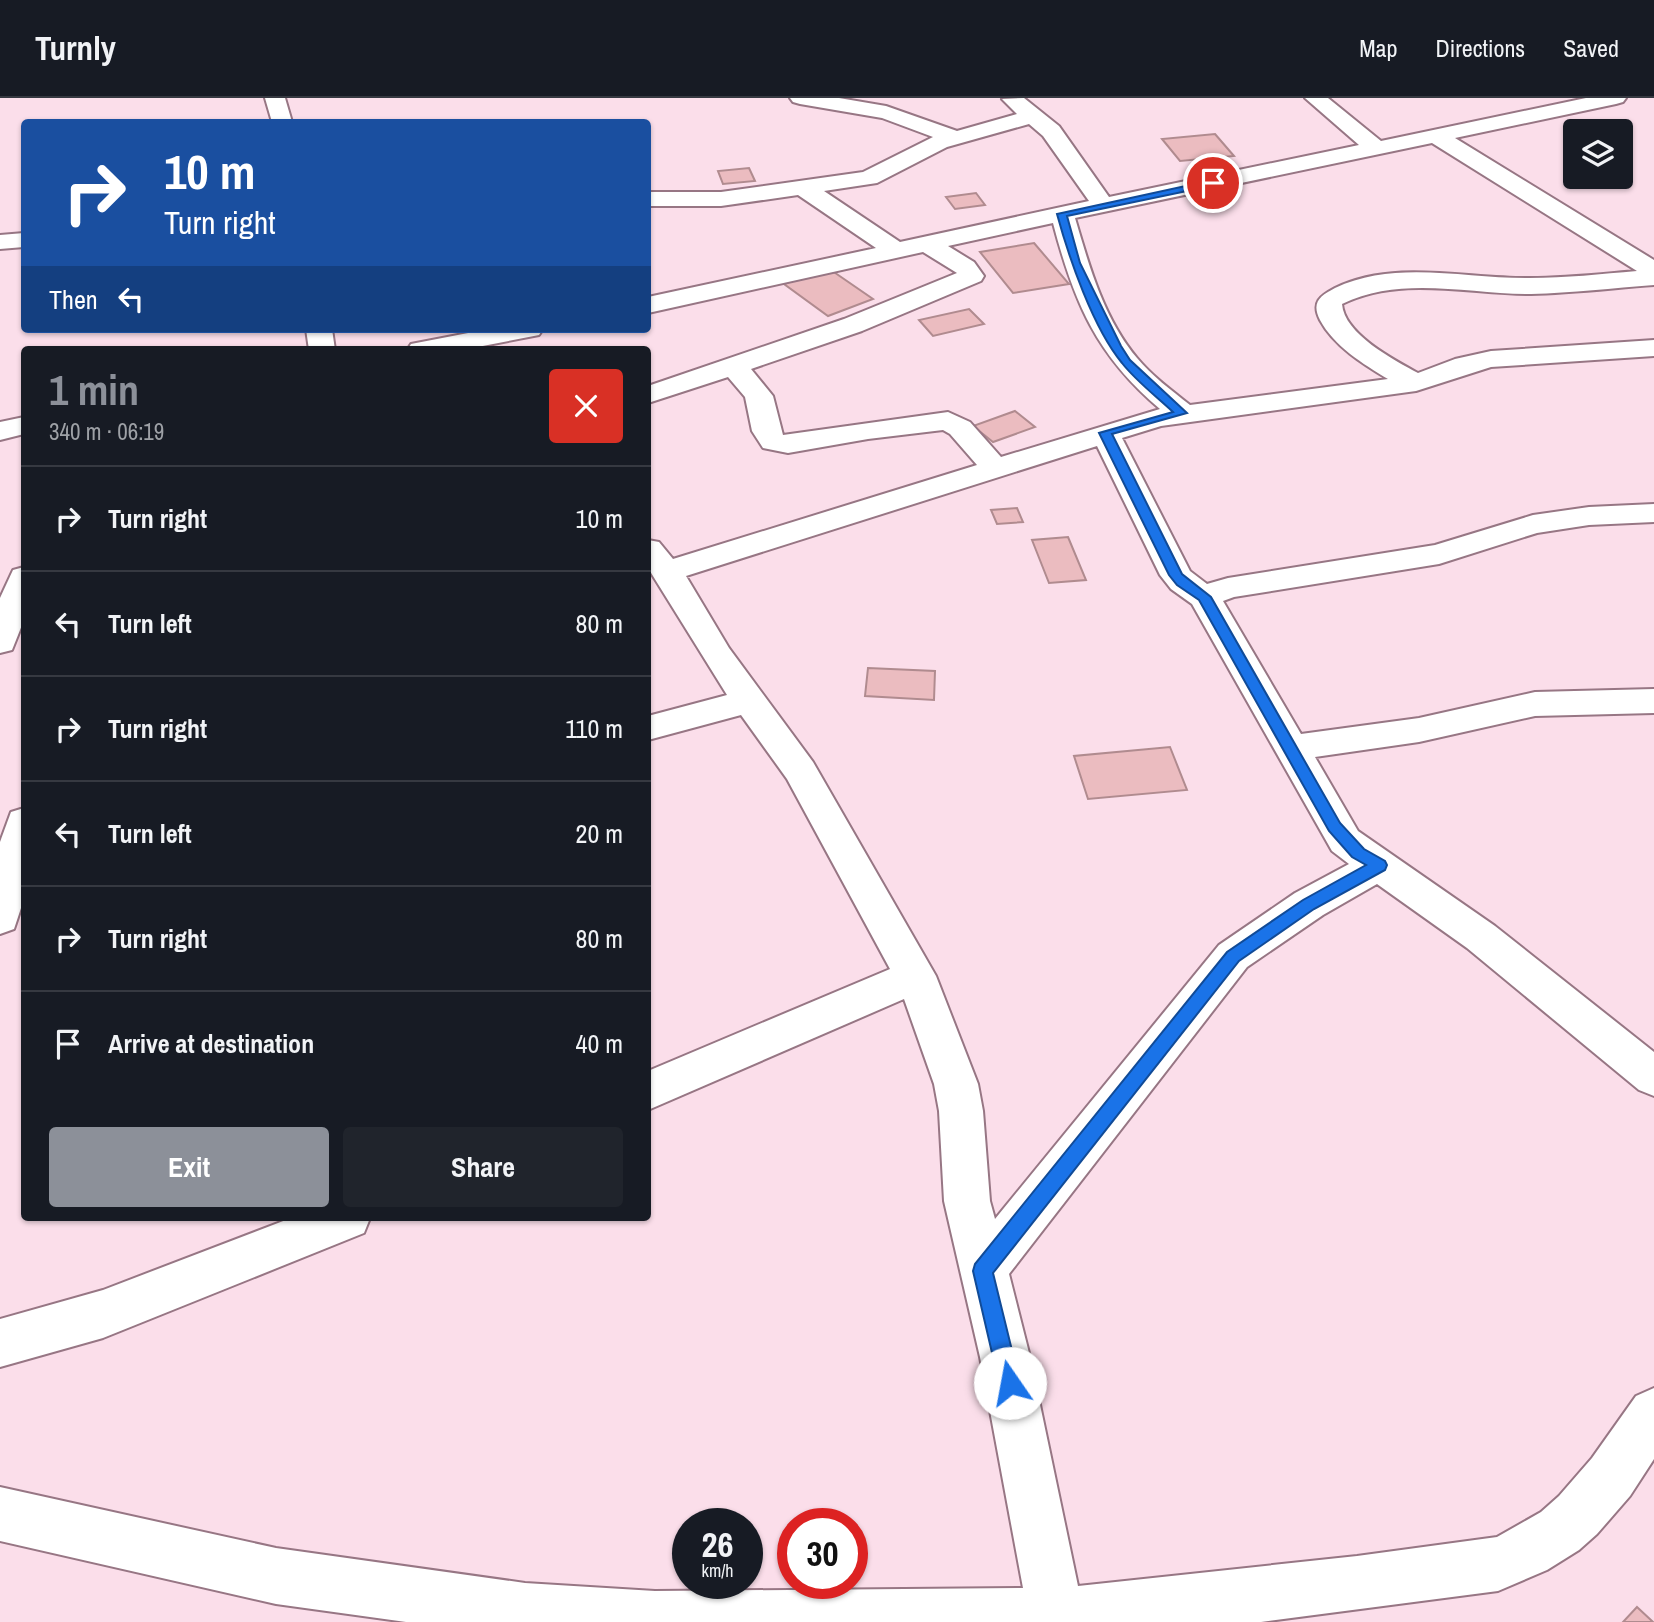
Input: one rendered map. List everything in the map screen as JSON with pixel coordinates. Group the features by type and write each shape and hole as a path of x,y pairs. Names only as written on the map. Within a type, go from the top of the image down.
{"street":[{"path":"275,98 281,119"},
{"path":"800,98 886,112 954,137"},
{"path":"1010,98 1051,131 1104,206"},
{"path":"1315,98 1376,149"},
{"path":"651,304 1062,214 1616,98"},
{"path":"651,199 721,199 869,178 919,151 954,137 1031,117"},
{"path":"1434,135 1650,266"},
{"path":"802,187 897,251"},
{"path":"1062,214 1075,263 1116,346 1126,362 1182,413"},
{"path":"0,242 21,240"},
{"path":"651,394 853,325 972,276 965,267 927,244"},
{"path":"1416,383 1392,371 1354,343 1329,312 1329,301 1339,294 1397,282 1532,286 1650,266"},
{"path":"441,346 509,333"},
{"path":"1056,1616 1004,1357 967,1201 961,1111 956,1084 915,976 806,782 655,562 996,469 1105,433 1182,413 1416,383 1465,365 1491,359 1654,348"},
{"path":"734,366 759,396 766,431 773,442 788,444 880,428 948,421 960,428 996,469"},
{"path":"0,431 21,427"},
{"path":"1105,433 1176,575 1204,597 1334,827 1358,853 1480,937 1654,1077"},
{"path":"1204,597 1228,588 1440,554 1533,524 1602,515 1654,513"},
{"path":"0,642 21,585"},
{"path":"0,654 21,654"},
{"path":"651,727 749,701"},
{"path":"1291,748 1419,730 1535,704 1654,701"},
{"path":"0,918 21,834"},
{"path":"982,1271 1233,956 1308,904 1379,865"},
{"path":"651,1090 915,976"},
{"path":"0,1343 103,1314 339,1221"},
{"path":"0,1514 276,1576 525,1611 654,1619 943,1620 1056,1616 1357,1584 1498,1563 1528,1551 1560,1531 1578,1515 1611,1477 1654,1414"}],"building":[{"path":"1215,134 1234,156 1180,161 1162,139"},
{"path":"749,168 755,181 723,184 718,171"},
{"path":"976,193 985,205 955,209 946,197"},
{"path":"1034,243 1069,284 1013,293 980,252"},
{"path":"828,268 873,299 828,316 784,284"},
{"path":"969,309 984,324 933,336 919,320"},
{"path":"1015,411 1035,427 993,442 973,426"},
{"path":"1017,508 1023,522 997,524 991,510"},
{"path":"1068,537 1086,580 1049,583 1032,540"},
{"path":"868,668 935,671 934,700 865,696"},
{"path":"1170,747 1187,790 1088,799 1074,756"},
{"path":"1637,1607 1653,1622 1623,1622"}],"route":[{"path":"1010,1383 982,1271 1233,956 1308,904 1379,865 1358,853 1334,827 1204,597 1190,589 1176,575 1105,433 1182,413 1126,362 1116,346 1075,263 1062,214 1213,183"}]}
